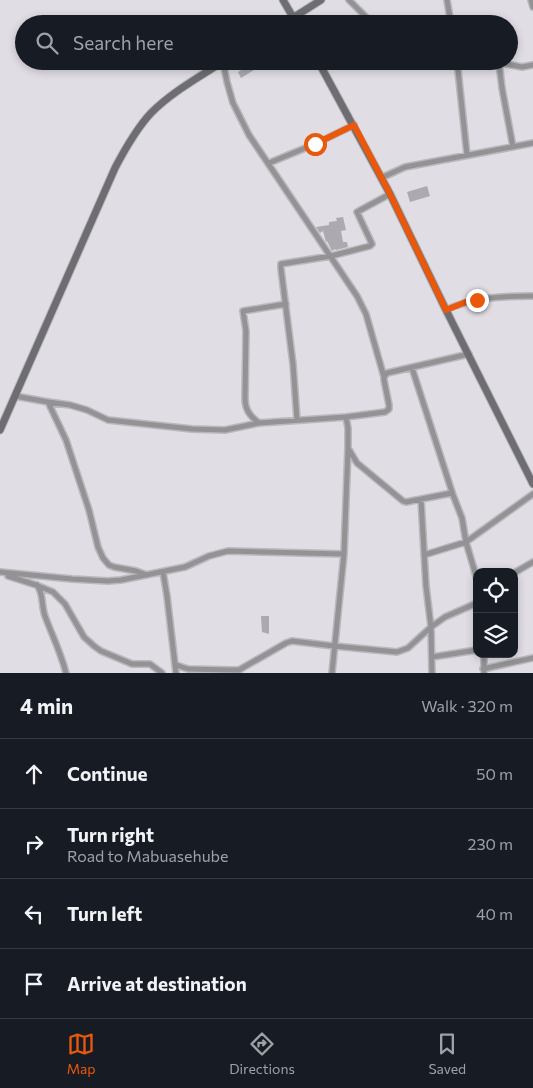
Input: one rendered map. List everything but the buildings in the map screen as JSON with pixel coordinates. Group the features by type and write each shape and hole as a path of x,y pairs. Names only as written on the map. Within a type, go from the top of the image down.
{"main road":[{"path":"283,0 292,15"},
{"path":"302,15 322,0"},
{"path":"0,430 124,150 151,114 165,101 211,70"},
{"path":"323,70 390,194 532,480"}],"street":[{"path":"349,0 364,15"},
{"path":"447,0 450,15"},
{"path":"531,0 533,7"},
{"path":"518,66 533,65"},
{"path":"15,396 79,407 108,420 225,430 260,423 346,417 388,411 389,405 384,377 366,314 358,296 249,135 233,103 225,70"},
{"path":"458,70 467,155"},
{"path":"499,70 513,147"},
{"path":"269,163 354,125"},
{"path":"381,178 405,167 533,144"},
{"path":"297,420 293,364 280,269 281,264 331,256 370,246 372,244 357,212 390,194"},
{"path":"446,310 466,302 488,298 533,296"},
{"path":"260,423 250,414 244,398 246,331 242,312 286,304"},
{"path":"384,377 389,373 469,354"},
{"path":"412,368 452,493 462,518 466,542 474,568"},
{"path":"48,402 68,448 103,558 109,565 136,571 148,576"},
{"path":"332,673 344,554 348,448 346,417"},
{"path":"348,448 357,463 406,502 452,493"},
{"path":"424,555 466,542 533,494"},
{"path":"421,499 426,586 431,627 432,673"},
{"path":"0,573 108,581 127,580 185,567 228,550 344,554"},
{"path":"518,571 533,562"},
{"path":"163,572 176,673"},
{"path":"0,573 49,589 61,599 82,635 101,651 132,664 150,664 162,673"},
{"path":"36,584 42,592 45,615 59,649 66,673"},
{"path":"176,664 188,669 236,670 289,642 397,652 412,644 445,617 473,605"},
{"path":"432,657 473,651"},
{"path":"484,658 483,671 533,658"}],"route":[{"path":"315,144 354,125 390,194 446,310 456,305 477,300"}]}
